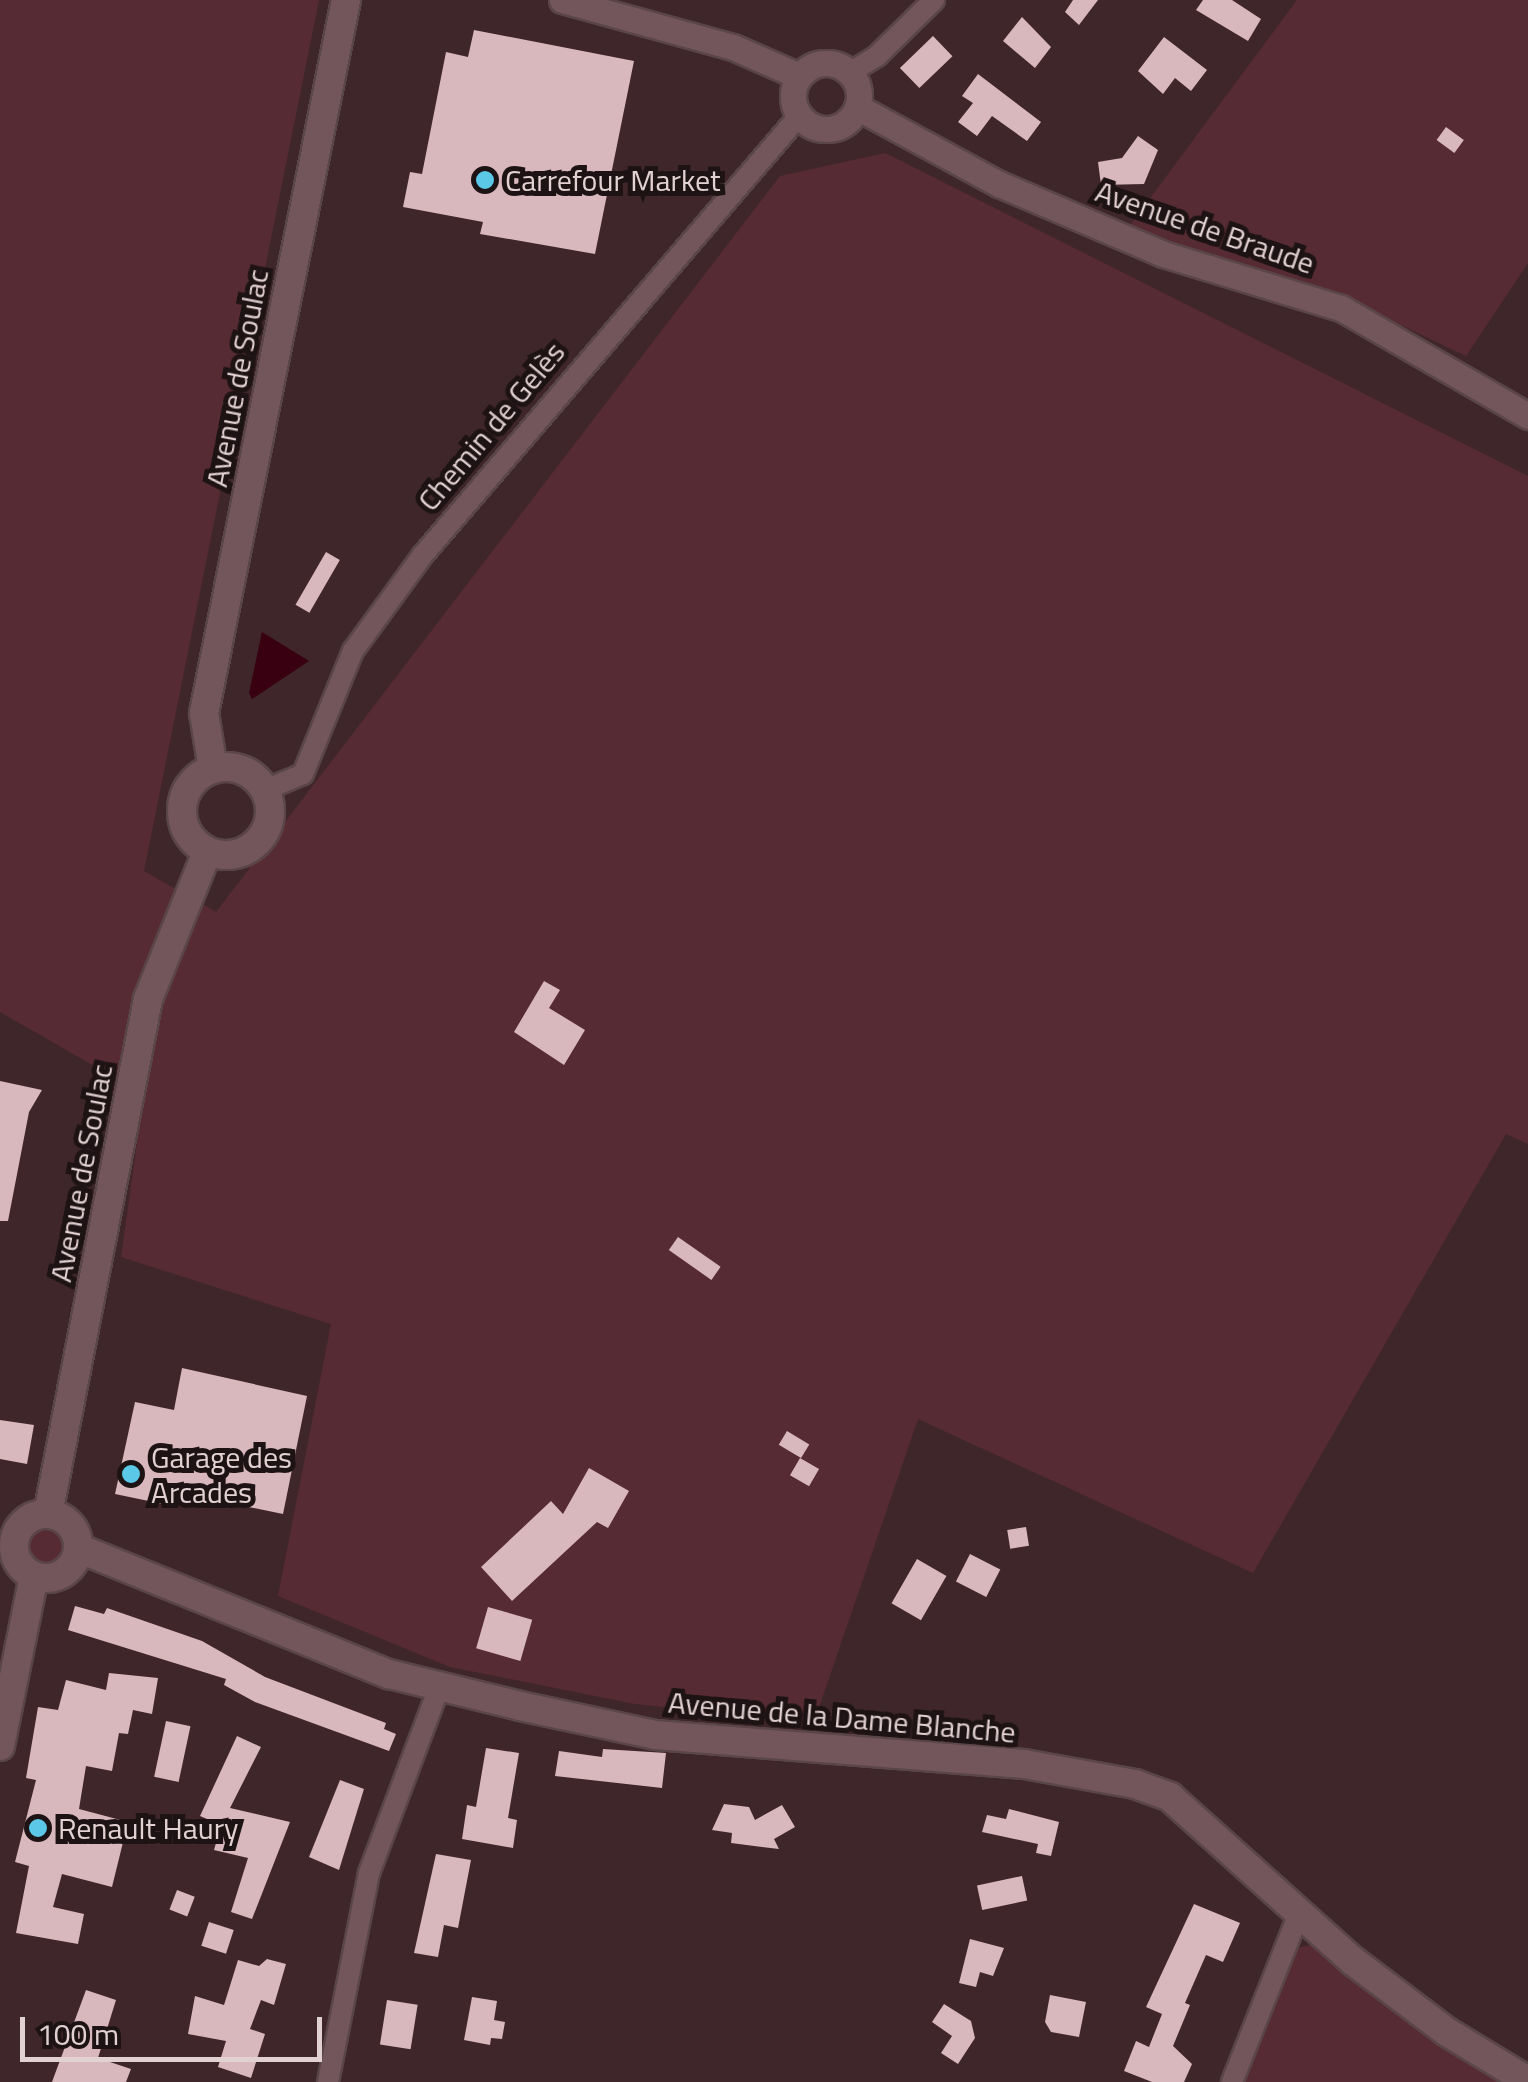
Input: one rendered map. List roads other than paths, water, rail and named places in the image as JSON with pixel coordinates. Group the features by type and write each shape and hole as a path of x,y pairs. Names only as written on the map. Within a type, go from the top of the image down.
{"main road":[{"name":"Avenue de Soulac","path":"213,769 204,713 346,0"},
{"path":"238,768 265,790 268,827 254,846 240,854 207,852 189,836 182,804 200,776 213,769 238,768"},
{"name":"Avenue de Soulac","path":"48,1514 148,999 207,852"},
{"path":"48,1514 71,1526 78,1548 66,1571 34,1576 15,1554 10,1522 48,1514"},
{"name":"Avenue de la Dame Blanche","path":"78,1548 439,1688 654,1735 1024,1764 1135,1784 1170,1797 1299,1914 1447,2032 1528,2081"},
{"path":"0,1746 34,1576"}],"street":[{"path":"562,0 634,9 799,76"},
{"path":"849,73 877,56 934,0"},
{"path":"829,63 849,73 858,89 857,107 845,124 825,130 799,116 792,92 799,76 829,63"},
{"name":"Avenue de Braude","path":"857,107 999,184 1163,254 1341,308 1528,416"},
{"name":"Chemin de Gelès","path":"265,790 303,774 353,651 422,556 799,116"},
{"path":"328,2082 369,1873 439,1688"},
{"path":"1232,2082 1299,1914"}],"place":[{"name":"Carrefour Market","path":"485,180"},
{"name":"Garage des Arcades","path":"131,1474"},
{"name":"Renault Haury","path":"38,1828"}]}
